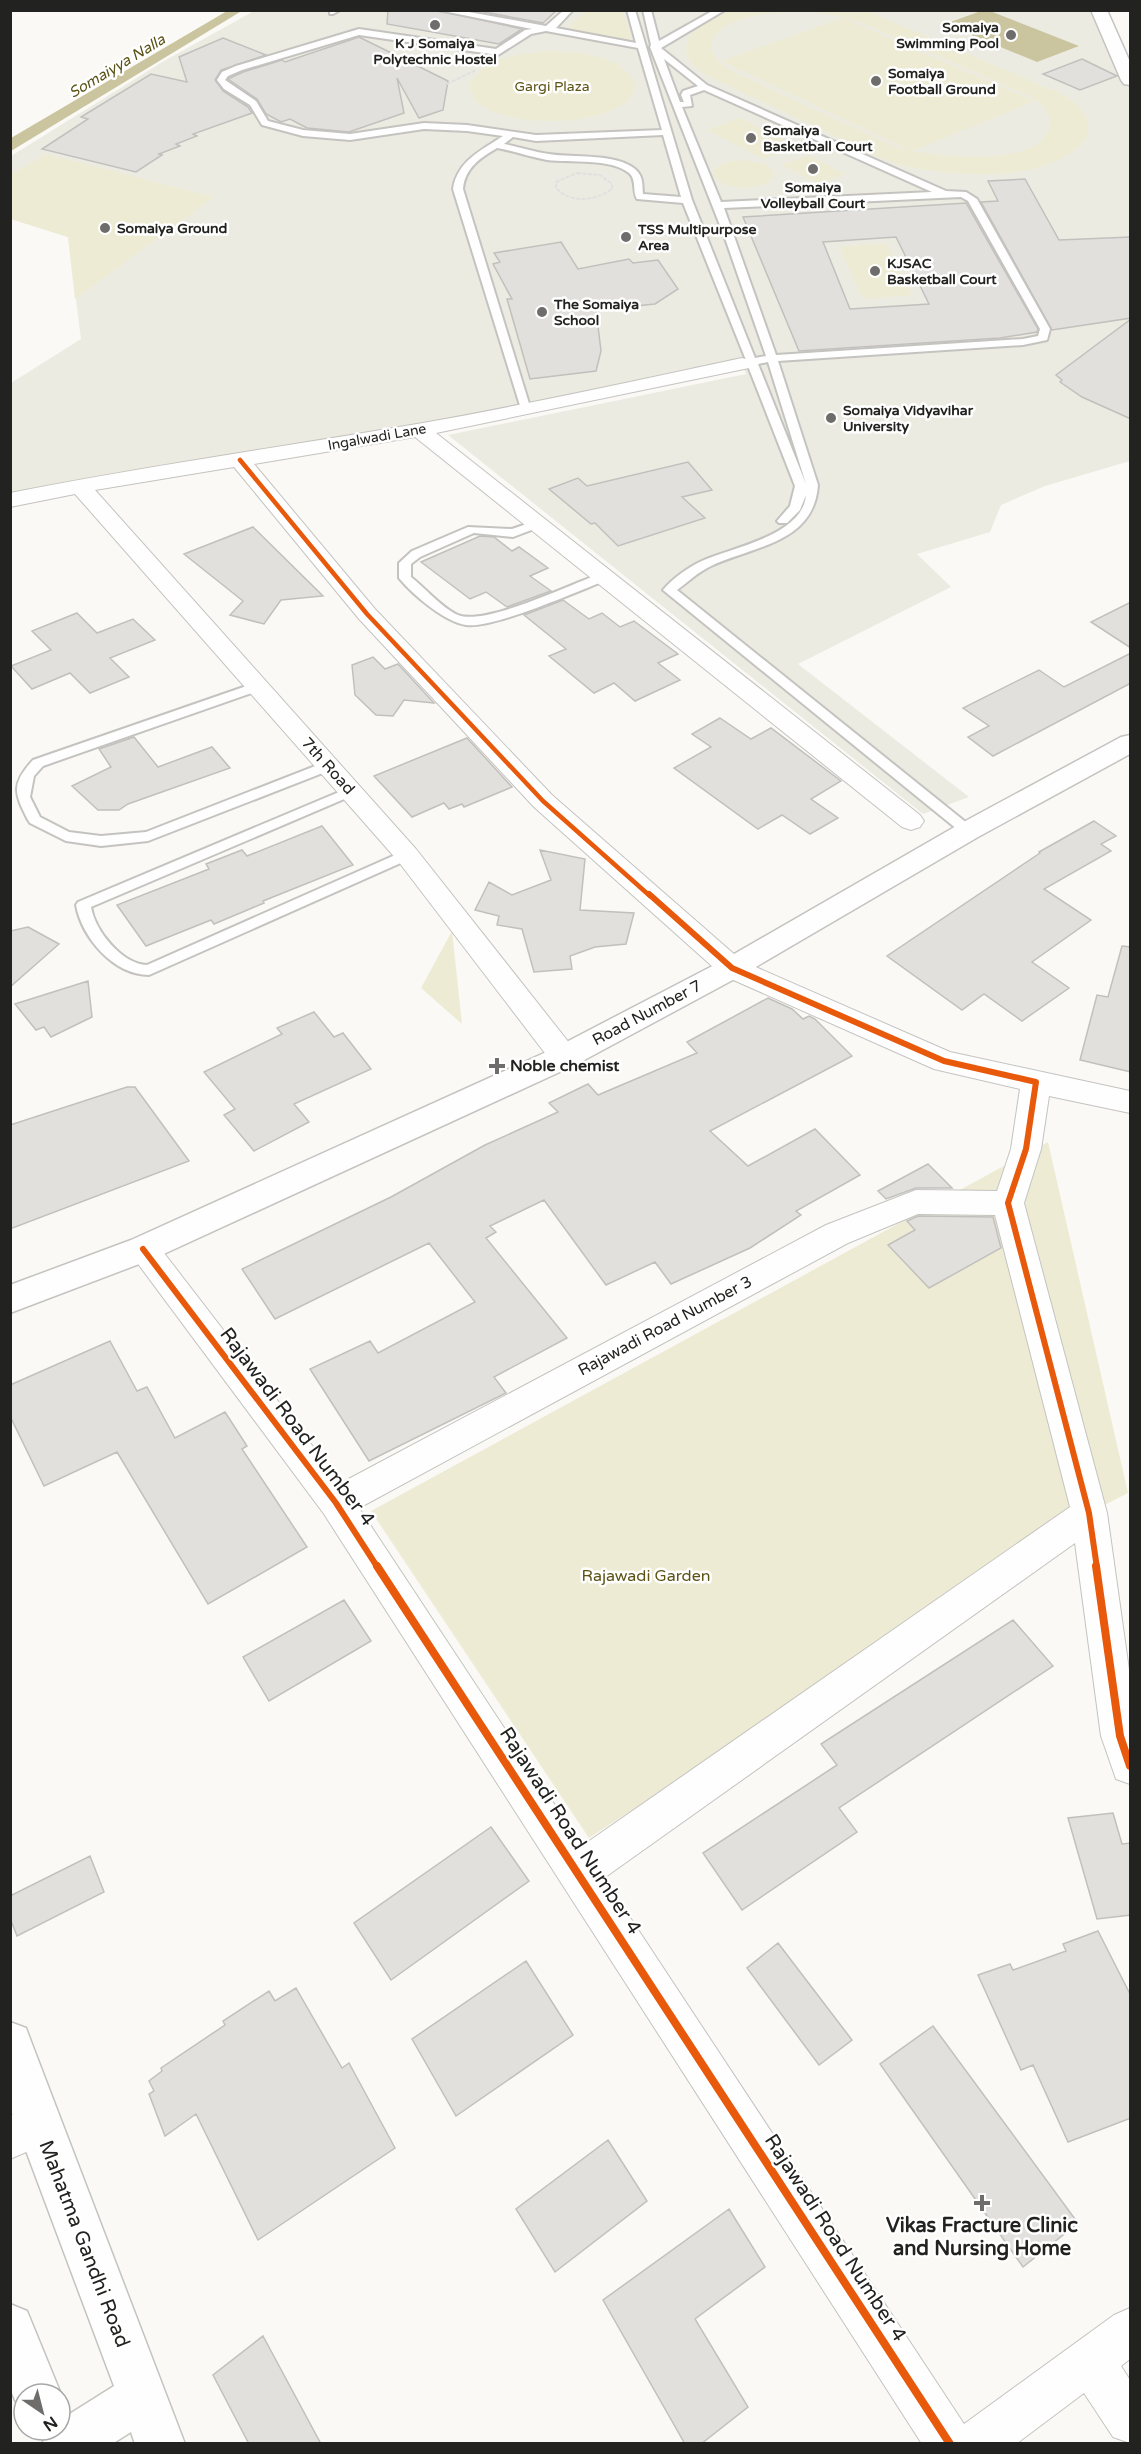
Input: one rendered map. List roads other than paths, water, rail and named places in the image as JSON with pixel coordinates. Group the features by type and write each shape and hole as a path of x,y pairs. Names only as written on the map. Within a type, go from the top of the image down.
{"street":[{"path":"1099,10 1131,80"},
{"name":"Ingalwadi Lane","path":"10,500 526,410 747,362"},
{"path":"419,430 911,821"},
{"path":"240,460 367,614 543,801 732,968 944,1061 1131,1102"},
{"name":"7th Road","path":"80,486 407,855 564,1057"},
{"name":"Road Number 7","path":"10,1299 143,1249 564,1057 732,968 968,831 1131,743"},
{"path":"1036,1082 1026,1149 1008,1203 1089,1513 1120,1736 1131,1766"},
{"name":"Rajawadi Road Number 3","path":"336,1503 837,1234 916,1202 1008,1203"},
{"name":"Rajawadi Road Number 4","path":"143,1249 336,1503 950,2444"},
{"path":"578,1873 1089,1513"},
{"name":"Mahatma Gandhi Road","path":"10,2044 25,2132 142,2396 160,2444"},
{"path":"10,2328 32,2382"},
{"path":"976,2444 1131,2331"},
{"path":"1090,2361 1131,2420"},
{"path":"67,2444 142,2396"}],"lane":[{"path":"442,10 640,46"},
{"path":"569,10 551,28 528,32 502,51 492,52 380,33 359,32 239,68 225,74 221,80 253,103 262,121 303,133 350,137 423,126 467,128 536,138 668,132"},
{"path":"631,10 687,200 747,362 801,486 801,498 795,511 776,527 696,559 669,590"},
{"path":"647,10 654,46 718,205 772,358 814,497 808,512 786,531 704,564 669,590"},
{"path":"654,46 721,10"},
{"path":"654,46 704,87 946,194"},
{"path":"676,105 689,104 686,93 704,87"},
{"path":"512,134 464,169 458,182 459,197 526,410"},
{"path":"497,145 548,158 580,158 612,163 633,174 640,184 638,194 640,197 687,200"},
{"path":"718,205 963,194 972,199 1045,329 1043,338 1023,342 772,358 747,362"},
{"path":"538,524 513,533 472,529 416,555 405,563 405,578 451,617 468,622 491,619 603,577"},
{"path":"669,590 968,831"},
{"path":"258,686 38,763 27,775 23,797 35,820 66,836 101,840 148,836 328,766"},
{"path":"351,791 83,905 84,917 105,946 135,969 148,970 407,855"}],"place":[{"name":"K J Somaiya Polytechnic Hostel","path":"435,25"},
{"name":"Somaiya Swimming Pool","path":"1011,35"},
{"name":"Somaiya Football Ground","path":"876,81"},
{"name":"Somaiya Basketball Court","path":"751,138"},
{"name":"Somaiya Volleyball Court","path":"813,169"},
{"name":"Somaiya Ground","path":"105,228"},
{"name":"TSS Multipurpose Area","path":"626,237"},
{"name":"KJSAC Basketball Court","path":"875,271"},
{"name":"The Somaiya School","path":"542,312"},
{"name":"Somaiya Vidyavihar University","path":"831,418"},
{"name":"Noble chemist","path":"497,1066"},
{"name":"Vikas Fracture Clinic and Nursing Home","path":"982,2203"}],"water label":[{"name":"Somaiyya Nalla","path":"117,66"}],"park label":[{"name":"Gargi Plaza","path":"552,86"},
{"name":"Rajawadi Garden","path":"646,1576"}]}
